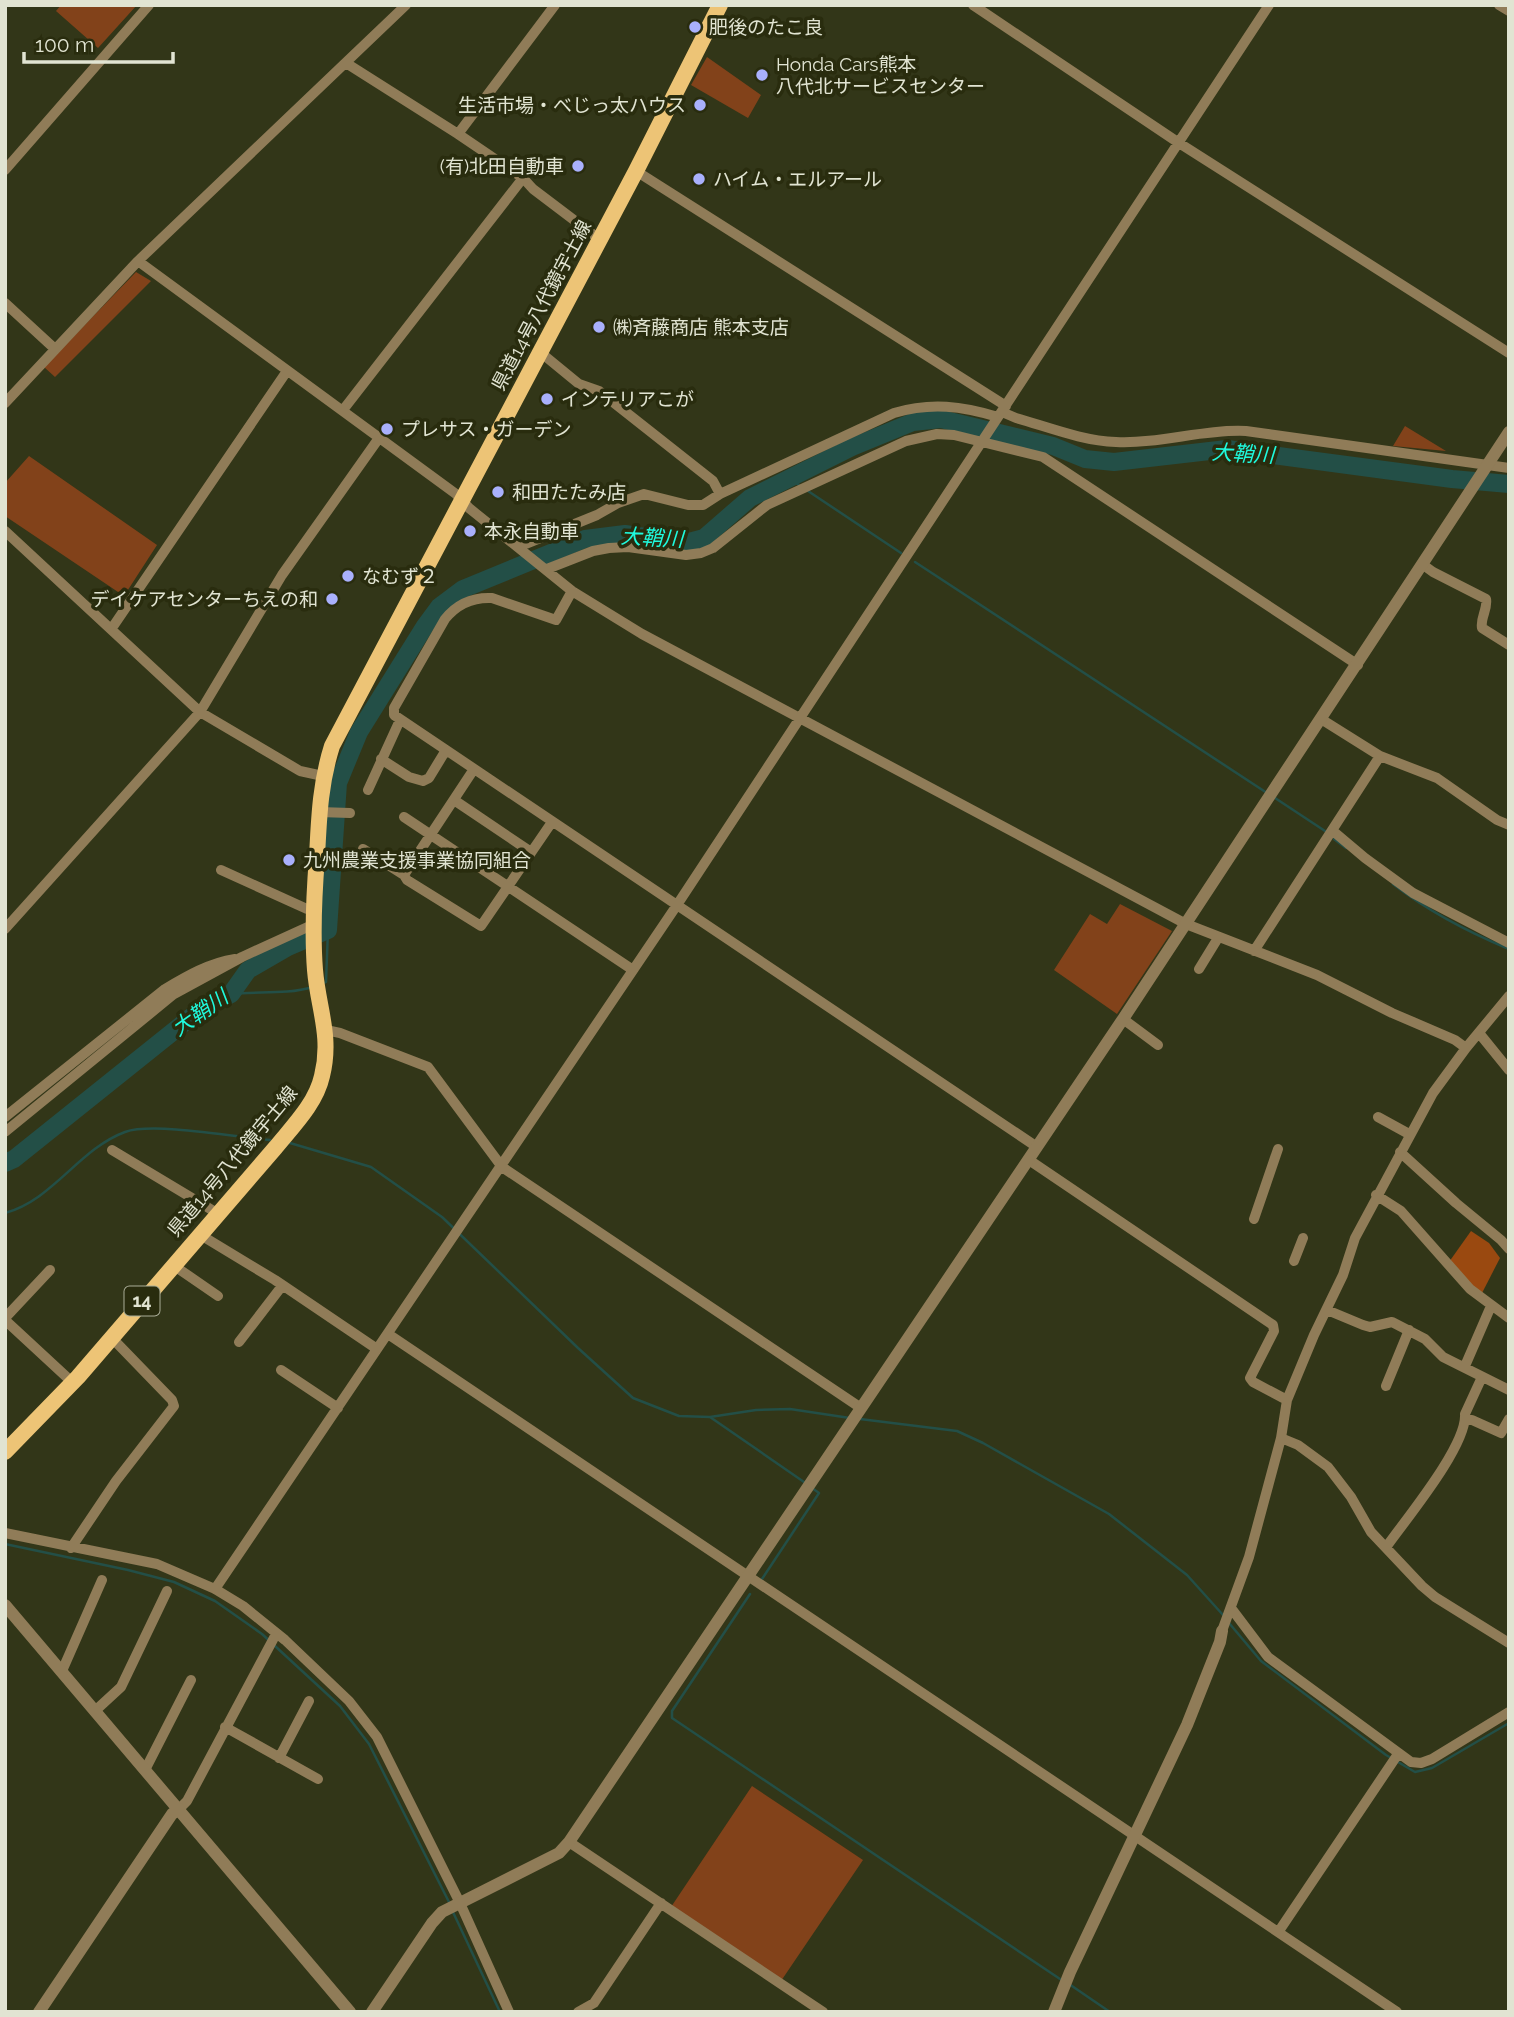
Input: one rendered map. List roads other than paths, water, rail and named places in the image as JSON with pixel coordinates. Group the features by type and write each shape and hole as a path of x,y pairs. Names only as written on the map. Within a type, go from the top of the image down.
{"main road":[{"name":"県道14号八代鏡宇土線","path":"5,1452 72,1382 276,1147 318,1090 323,1073 326,1030 316,976 312,928 324,812 323,776 337,736 636,171 720,5"}],"street":[{"path":"5,170 149,5"},
{"path":"5,403 138,261 406,5"},
{"path":"458,134 555,5"},
{"path":"973,5 1179,143 1509,353"},
{"path":"215,1589 453,1235 502,1167 802,718 1269,5"},
{"path":"1499,5 1509,11"},
{"path":"346,63 523,178 533,189 599,239"},
{"path":"636,171 1001,414"},
{"path":"343,410 523,178"},
{"path":"138,261 343,410 461,500 572,591 642,634 1186,924 1317,975 1392,1013 1455,1040 1466,1048"},
{"path":"5,303 55,349"},
{"path":"540,352 579,384 599,391 620,407 713,481 720,494"},
{"path":"112,628 287,370"},
{"path":"521,549 618,503 644,495 696,506 703,505 720,494 894,413 913,407 935,405 967,407 1001,414 1114,442 1139,442 1225,430 1485,469 1509,468"},
{"path":"372,2012 432,1923 453,1907 559,1853 569,1842 817,1477 1271,797 1509,432"},
{"path":"545,567 609,548 636,548 686,555 701,553 713,548 760,509 811,485 919,437 954,435 1044,457 1358,665"},
{"path":"5,929 200,712 282,575 379,438"},
{"path":"5,531 200,712 300,771 323,776"},
{"path":"1422,564 1486,599 1488,605 1482,628 1509,645"},
{"path":"572,591 556,620 492,598 481,597 453,609 394,708 394,715 1037,1147"},
{"path":"368,790 400,719"},
{"path":"1321,719 1380,755 1437,778 1497,820 1509,825"},
{"path":"381,759 409,777 423,781 429,778 446,750"},
{"path":"1254,951 1380,755"},
{"path":"404,875 474,769"},
{"path":"454,800 531,852"},
{"path":"324,812 350,813"},
{"path":"404,817 633,970"},
{"path":"363,849 481,926 552,822"},
{"path":"1333,831 1364,858 1413,893 1509,943"},
{"path":"221,870 307,909 314,907"},
{"path":"5,1132 174,994 242,957 312,928"},
{"path":"1199,968 1218,938"},
{"path":"5,1117 165,989 193,973 222,961 242,957"},
{"path":"1054,2012 1060,1992 1187,1725 1220,1642 1249,1557 1281,1438 1287,1400 1343,1275 1355,1238 1433,1093 1509,996"},
{"path":"1123,1019 1158,1045"},
{"path":"326,1030 375,1045 428,1067 502,1167 861,1410"},
{"path":"1479,1033 1509,1070"},
{"path":"1378,1117 1409,1134"},
{"path":"1254,1219 1278,1149"},
{"path":"112,1150 217,1213"},
{"path":"1400,1152 1509,1250"},
{"path":"1029,1160 1273,1325 1275,1331 1250,1378 1287,1400"},
{"path":"1376,1195 1401,1211 1470,1289 1509,1318"},
{"path":"199,1234 377,1349"},
{"path":"1294,1261 1303,1238"},
{"path":"173,1265 218,1296"},
{"path":"50,1270 5,1319 72,1382"},
{"path":"239,1342 282,1286"},
{"path":"1465,1366 1491,1306"},
{"path":"1326,1310 1363,1325 1387,1322 1409,1330 1425,1339 1443,1357 1509,1390"},
{"path":"1386,1386 1409,1330"},
{"path":"388,1334 1397,2012"},
{"path":"71,1548 116,1481 174,1406 172,1400 111,1337"},
{"path":"281,1370 338,1408"},
{"path":"1387,1546 1453,1450 1466,1420 1465,1414 1482,1377"},
{"path":"1466,1420 1501,1433 1509,1419"},
{"path":"1281,1438 1298,1445 1328,1467 1351,1497 1371,1532 1422,1586 1509,1643"},
{"path":"5,1533 157,1564 215,1589 243,1606 274,1637 349,1701 377,1737 453,1907 509,2012"},
{"path":"62,1671 102,1580"},
{"path":"96,1710 121,1687 167,1591"},
{"path":"5,1605 350,2012"},
{"path":"1230,1609 1268,1657 1397,1755 1412,1762 1421,1763 1433,1759 1509,1712"},
{"path":"39,2012 172,1814 187,1801 274,1637"},
{"path":"145,1770 191,1680"},
{"path":"279,1758 309,1701"},
{"path":"225,1727 318,1779"},
{"path":"1279,1931 1397,1755"},
{"path":"569,1842 824,2012"},
{"path":"578,2012 594,2003 661,1903"}],"waterway":[{"name":"大鞘川","path":"5,1163 14,1159 200,1010 231,994 248,970 288,947 328,930 338,783 359,732 425,626 439,607 463,589 585,539 625,534 685,543 704,538 750,498 852,447 913,422 941,419 1053,446 1085,459 1114,462 1227,449 1509,484"},
{"path":"790,479 799,485"},
{"path":"808,491 901,553"},
{"path":"915,562 1267,793"},
{"path":"1272,796 1325,831"},
{"path":"1334,839 1346,848"},
{"path":"1393,884 1449,920 1509,949"},
{"path":"322,984 326,982 328,930"},
{"path":"231,994 282,992 313,987"},
{"path":"5,1213 38,1197 94,1150 125,1132 138,1129 174,1129 270,1140"},
{"path":"290,1143 371,1167 442,1217 633,1398 679,1416 710,1417 756,1410 790,1409 850,1418"},
{"path":"710,1417 804,1482"},
{"path":"860,1419 957,1431 983,1443 1109,1514 1187,1575 1223,1615"},
{"path":"762,1579 819,1493 812,1488"},
{"path":"5,1544 174,1582 215,1601 262,1634 340,1706 369,1744 450,1904"},
{"path":"750,1594 672,1711 672,1718 1063,1981"},
{"path":"1229,1623 1261,1661 1386,1755 1415,1772 1432,1768 1509,1723"},
{"path":"452,1910 500,2012"},
{"path":"1069,1984 1110,2012"}],"place":[{"name":"肥後のたこ良","path":"695,27"},
{"name":"Honda Cars熊本 八代北サービスセンター","path":"762,75"},
{"name":"生活市場・べじっ太ハウス","path":"700,105"},
{"name":"(有)北田自動車","path":"578,166"},
{"name":"ハイム・エルアール","path":"699,179"},
{"name":"㈱斉藤商店 熊本支店","path":"599,327"},
{"name":"インテリアこが","path":"547,399"},
{"name":"プレサス・ガーデン","path":"387,429"},
{"name":"和田たたみ店","path":"498,492"},
{"name":"本永自動車","path":"470,531"},
{"name":"なむず２","path":"348,576"},
{"name":"デイケアセンターちえの和","path":"332,599"},
{"name":"九州農業支援事業協同組合","path":"289,860"}]}
